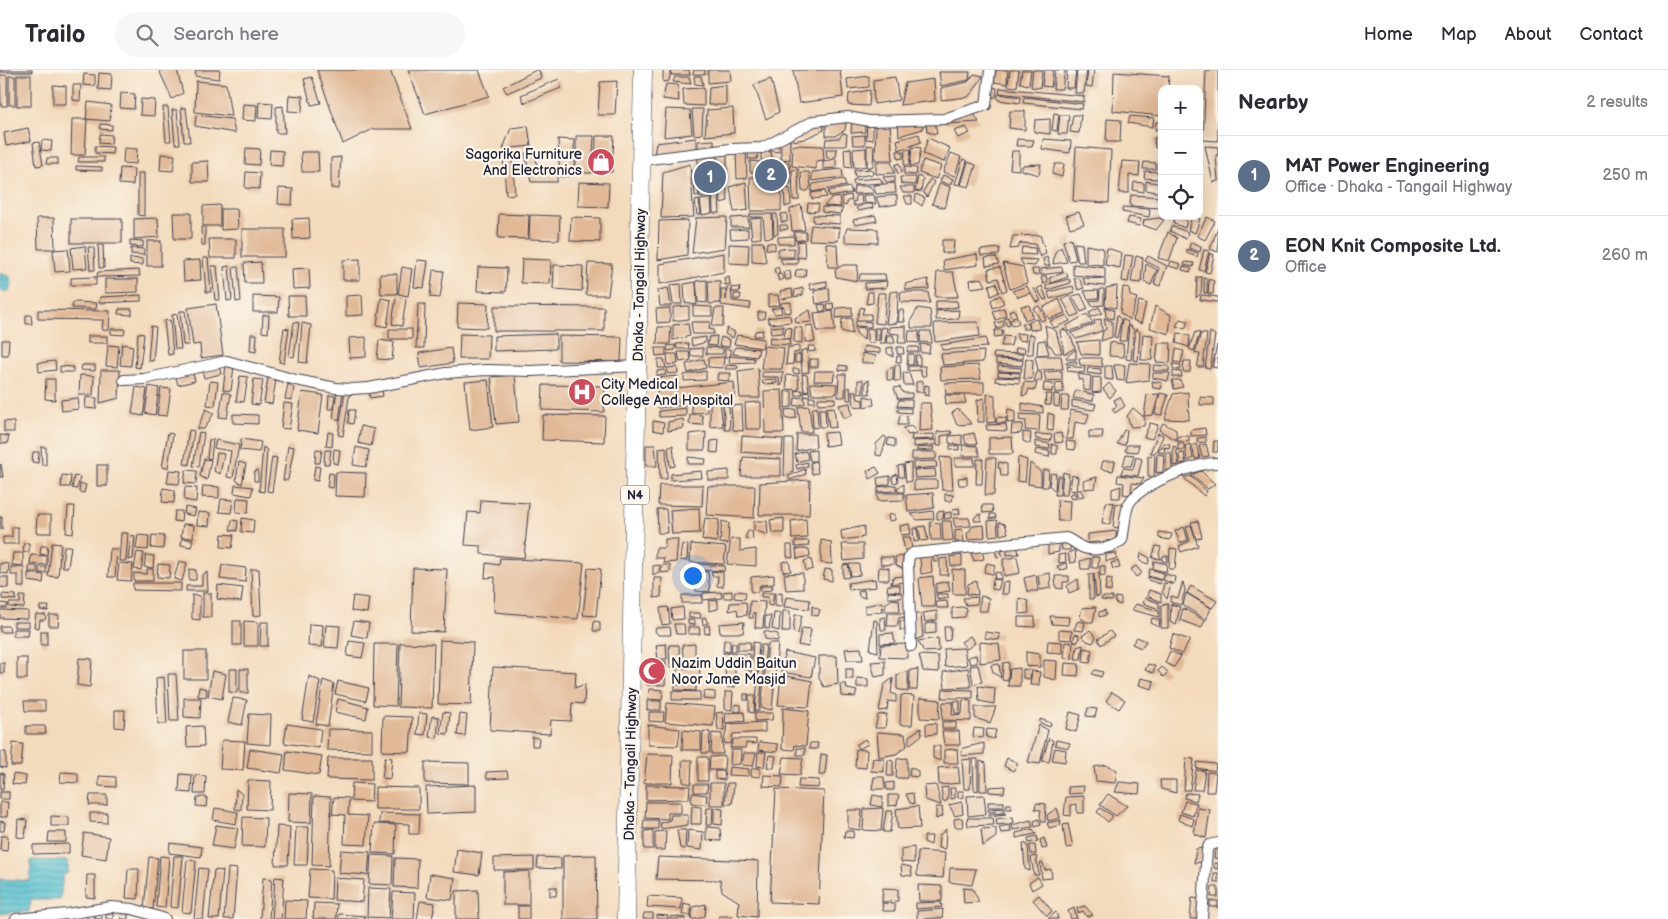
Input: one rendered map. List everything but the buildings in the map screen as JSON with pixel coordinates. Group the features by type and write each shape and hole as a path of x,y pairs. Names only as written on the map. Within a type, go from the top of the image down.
{"highway":[{"name":"Dhaka - Tangail Highway","path":"626,919 643,70"}],"street":[{"path":"642,160 731,149 762,148 814,120 848,117 869,121 944,119 986,106 990,70"},
{"path":"124,380 144,379 227,361 296,380 350,389 369,388 446,373 486,370 531,371 638,366"},
{"path":"911,646 908,564 913,553 1066,538 1072,540 1080,547 1109,548 1122,540 1130,502 1145,488 1191,467 1218,463"},
{"path":"1202,919 1207,850 1209,845 1218,843"},
{"path":"16,919 111,907 133,909 165,919"}],"water":[{"path":"0,273 10,277 11,286 9,291 0,291"},
{"path":"31,860 68,861 68,873 63,875 60,900 31,900 29,912 0,914 0,879 30,881"}],"place":[{"name":"Sagorika Furniture And Electronics","path":"601,162"},
{"name":"EON Knit Composite Ltd.","path":"771,175"},
{"name":"MAT Power Engineering","path":"710,177"},
{"name":"City Medical College And Hospital","path":"582,392"},
{"name":"Nazim Uddin Baitun Noor Jame Masjid","path":"652,671"}]}
